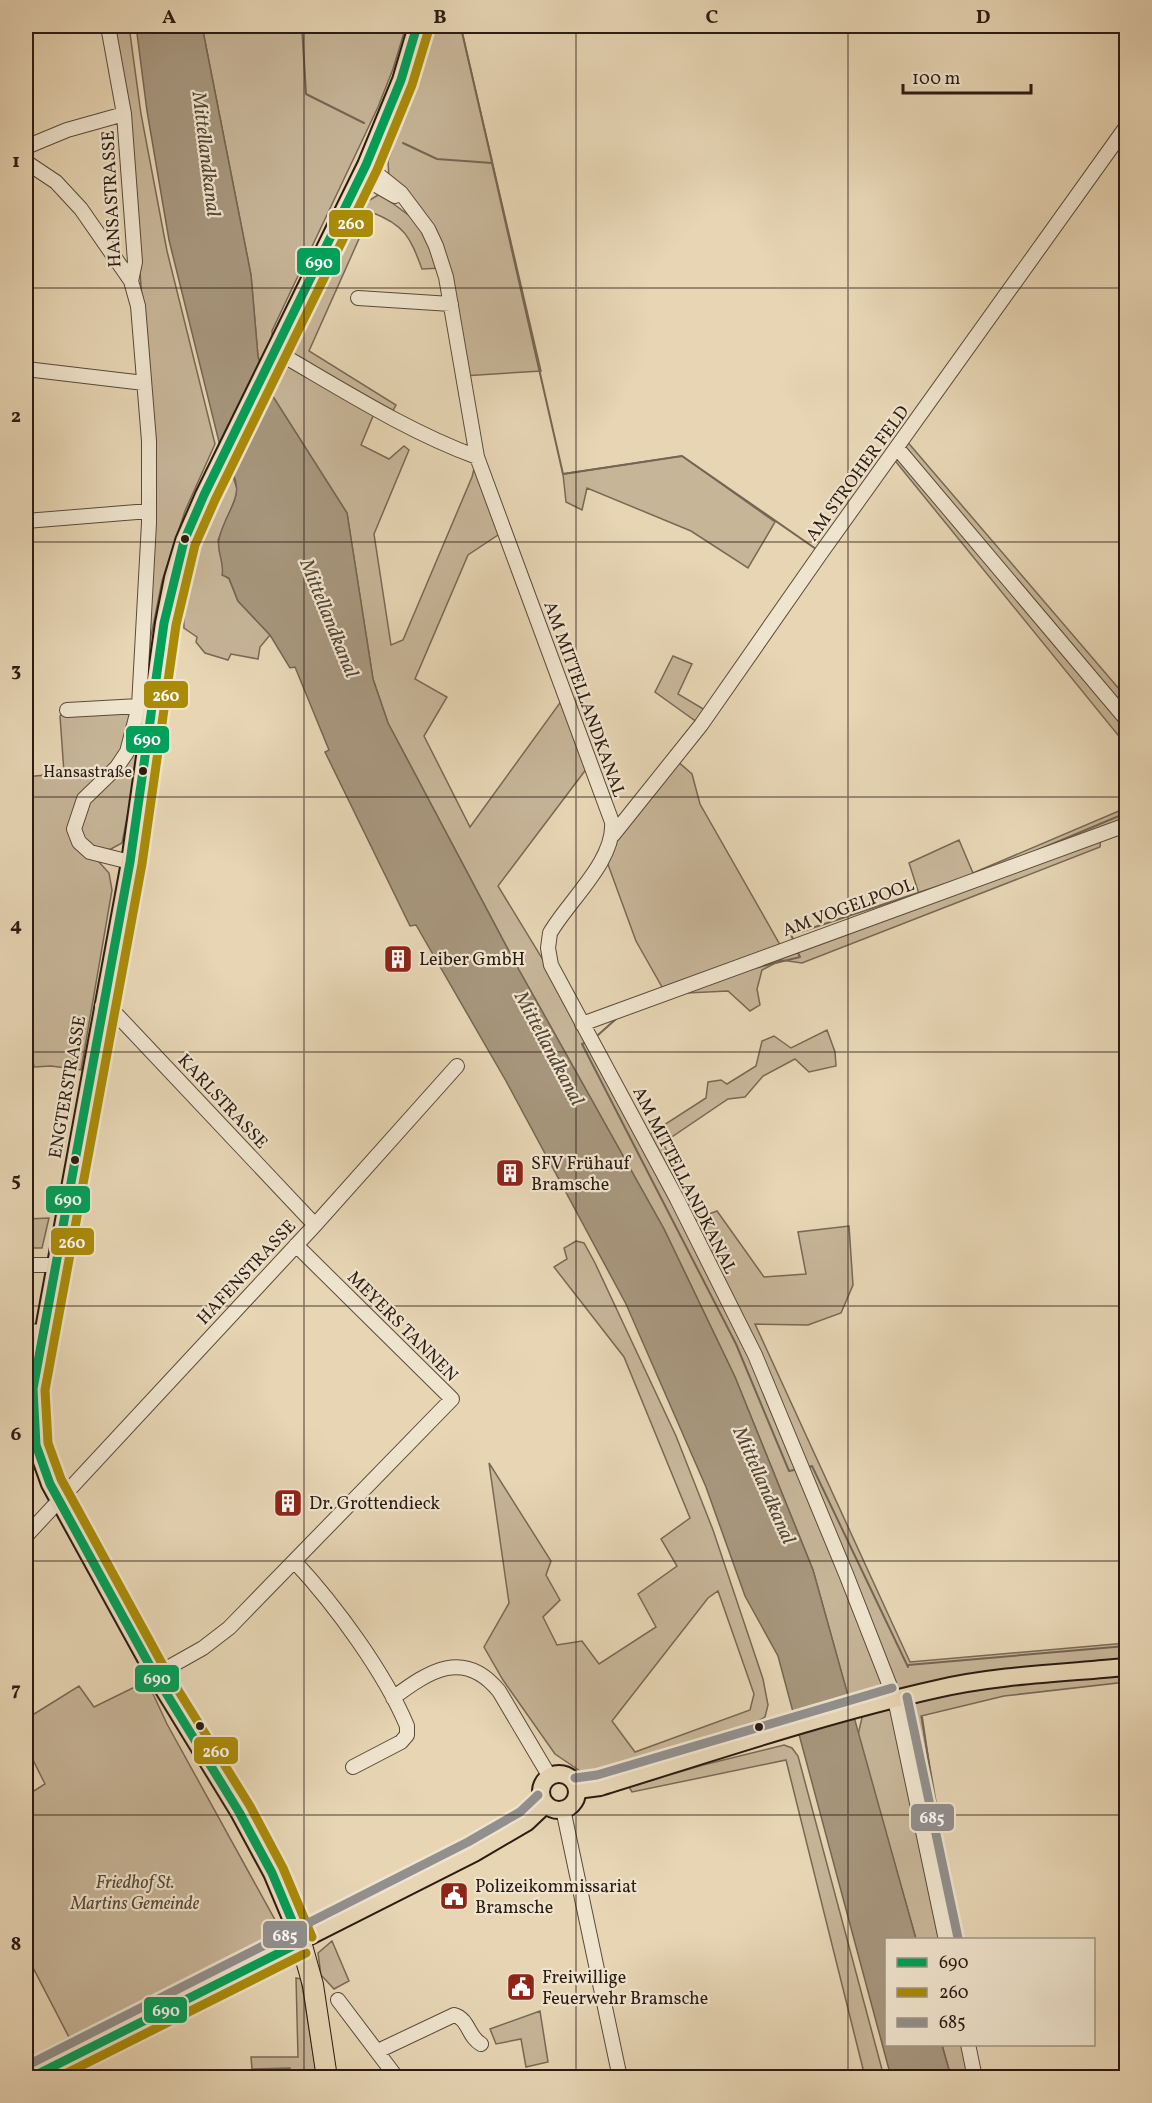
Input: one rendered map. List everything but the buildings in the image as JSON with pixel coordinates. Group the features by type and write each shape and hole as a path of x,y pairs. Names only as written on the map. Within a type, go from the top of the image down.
{"highway":[{"path":"301,1942 313,1985 327,2078"}],"main road":[{"name":"ENGTERSTRASSE","path":"301,1942 272,1873 239,1812 155,1675 43,1468 32,1419 33,1389 130,862 161,640 173,578 184,541 216,470 280,351 363,170 400,80 417,26"},
{"path":"577,1790 600,1787 939,1688 1008,1678 1126,1667"},
{"path":"558,1774 570,1777 577,1790 572,1804 563,1809 552,1808 546,1804 542,1788 550,1777 558,1774"},
{"path":"29,2078 474,1853 526,1822 546,1804"}],"street":[{"name":"HANSASTRASSE","path":"108,26 124,114 135,262 131,281"},
{"path":"26,147 67,130 124,114"},
{"name":"AM STROHER FELD","path":"613,835 701,725 821,553 898,449 1126,127"},
{"name":"HANSASTRASSE","path":"26,162 56,182 81,209 131,281 138,306 149,441 149,511 139,706 127,752 117,767 84,799 74,829 79,842 90,852 130,862"},
{"name":"AM MITTELLANDKANAL","path":"363,170 410,205 436,246 451,304 477,457 612,822 613,835 605,857 550,933 548,948 551,965 677,1199 754,1355 895,1699 946,1938"},
{"path":"358,298 451,304"},
{"path":"280,351 376,409 452,448 477,457"},
{"path":"26,369 144,383"},
{"path":"898,449 1126,719"},
{"path":"26,521 149,511"},
{"path":"66,710 139,706"},
{"name":"AM VOGELPOOL","path":"582,1024 1126,825"},
{"name":"KARLSTRASSE","path":"102,1006 116,1014 315,1225"},
{"name":"HAFENSTRASSE","path":"26,1536 315,1225 457,1066"},
{"name":"MEYERS TANNEN","path":"155,1675 203,1648 229,1628 296,1563 452,1399 296,1245"},
{"path":"26,1264 56,1265"},
{"path":"26,1332 43,1332"},
{"path":"296,1563 317,1585 393,1698 407,1726 407,1735 401,1742 353,1767"},
{"path":"393,1698 430,1672 446,1668 474,1670 488,1679 499,1692 550,1777"},
{"path":"563,1809 620,2078"},
{"path":"338,2000 398,2078"},
{"path":"378,2051 454,2015 465,2021 473,2037 481,2044"},
{"path":"968,2046 975,2078"},
{"path":"60,2062 69,2072 82,2078"}],"green space":[{"path":"112,26 129,26 141,114 167,251 215,444 185,511 162,581 151,636 136,773 122,843 111,849 90,852 109,873 112,890 81,1070 51,1066 34,1067 33,1061 26,1062 26,777 64,773 60,716 67,710 139,706 148,384 129,118"},
{"path":"202,26 406,26 378,107 272,331 275,381 361,205 380,194 426,228 389,178 388,161 418,79 431,26 454,26 462,32 541,371 463,376 443,268 422,269 405,233 392,222 371,212 309,351 396,405 390,416 376,409 361,445 389,459 404,446 409,450 374,534 391,645 403,640 472,477 477,457 504,531 468,555 415,679 447,697 424,736 470,827 562,700 587,768 498,886 582,1024 644,1138 706,1098 708,1082 721,1080 727,1084 756,1066 762,1041 774,1036 791,1048 827,1030 835,1052 836,1066 809,1072 795,1059 763,1076 745,1097 728,1099 663,1143 701,1217 717,1211 764,1277 806,1274 798,1232 849,1226 853,1285 841,1313 808,1325 755,1324 910,1662 1126,1643 1126,1682 1004,1696 921,1716 960,1938 916,1938 858,1735 864,1709 847,1693 813,1570 735,1377 664,1229 519,970 388,723 373,679 347,513 270,392 258,356 251,275"},
{"path":"905,439 1126,697 1126,745 892,457"},
{"path":"682,456 775,522 748,568 691,531 587,488 582,510 566,502 563,474"},
{"path":"230,467 238,492 218,540 224,568 223,575 229,579 238,601 270,635 260,647 258,659 231,654 228,660 205,653 196,642 197,637 184,628 184,607 192,566 205,526"},
{"path":"673,656 692,664 678,694 710,713 701,725 655,692"},
{"path":"676,760 692,774 700,804 783,950 921,900 909,863 959,840 973,873 1126,808 1126,825 1101,834 1100,847 802,963 781,960 762,970 757,989 760,1005 750,1011 728,991 666,994 636,941 606,859 610,833"},
{"path":"49,1218 42,1248 26,1248 26,1219"},
{"path":"576,1241 584,1243 676,1436 713,1530 763,1679 768,1705 765,1717 751,1726 589,1777 555,1754 503,1680 484,1647 509,1603 489,1463 551,1561 546,1575 560,1600 543,1617 557,1645 582,1641 599,1664 656,1627 638,1594 677,1566 661,1539 690,1518 624,1357 554,1267 567,1259 564,1248","holes":["718,1591 754,1694 750,1710 635,1752 612,1721 708,1598"]},
{"name":"Friedhof St. Martins Gemeinde","path":"147,1681 167,1724 285,1938 73,2045 26,1954 26,1796 45,1784 26,1746 26,1719 79,1686 94,1707"},
{"path":"784,1745 792,1748 798,1756 884,2077 865,2077 786,1760 632,1792 629,1787 703,1765"},
{"path":"332,1941 349,1981 334,1989 321,1975 318,1953"},
{"path":"296,1978 301,1979 317,2077 292,2077 290,2068 252,2069 251,2057 298,2057"},
{"path":"540,2011 548,2062 526,2067 521,2039 496,2044 490,2029"},
{"path":"942,2046 968,2046 975,2077 951,2077"}],"water":[{"name":"Mittellandkanal","path":"136,26 202,26 251,275 258,357 270,392 347,513 373,679 388,723 519,970 664,1229 735,1377 813,1570 916,1938 885,1938 885,2046 942,2046 951,2077 891,2077 778,1656 745,1596 706,1487 626,1304 506,1081 416,925 410,926 325,752 329,750 295,667 290,668 270,635 238,601 229,578 222,575 219,539 235,499 236,481 223,458 169,240 147,111"}],"waterway":[{"path":"302,26 306,94 364,123"},
{"path":"490,26 462,32 492,162"},
{"path":"403,143 437,159 492,163 563,474 682,456 816,549"},
{"path":"1038,850 1126,813"},
{"path":"793,939 791,935 954,881"},
{"path":"751,969 800,957 798,953"},
{"path":"598,1035 616,1019"},
{"path":"587,1042 582,1044 736,1344 789,1471 794,1470"},
{"path":"809,1467 812,1466 908,1667"},
{"path":"908,1665 1126,1646"},
{"path":"922,1717 955,1938"}],"transit line":[{"name":"690","path":"301,1942 272,1873 239,1812 155,1675 50,1484 36,1445 33,1389 130,862 164,623 184,541 204,495 366,165 401,80 417,26"},
{"name":"260","path":"312,1937 283,1868 250,1806 165,1669 61,1479 48,1443 45,1390 142,864 176,625 195,545 377,170 412,85 429,29"},
{"name":"685","path":"575,1778 597,1775 892,1688"},
{"name":"685","path":"907,1697 958,1938"},
{"name":"685","path":"26,2066 468,1842 520,1812 538,1795"},
{"name":"690","path":"30,2078 301,1942"},
{"name":"260","path":"57,2078 306,1953"}],"place":[{"name":"Hansastraße","path":"143,771"},
{"name":"Leiber GmbH","path":"398,959"},
{"name":"SFV Frühauf Bramsche","path":"510,1173"},
{"name":"Dr. Grottendieck","path":"288,1503"},
{"name":"Polizeikommissariat Bramsche","path":"454,1896"},
{"name":"Freiwillige Feuerwehr Bramsche","path":"521,1987"}]}
